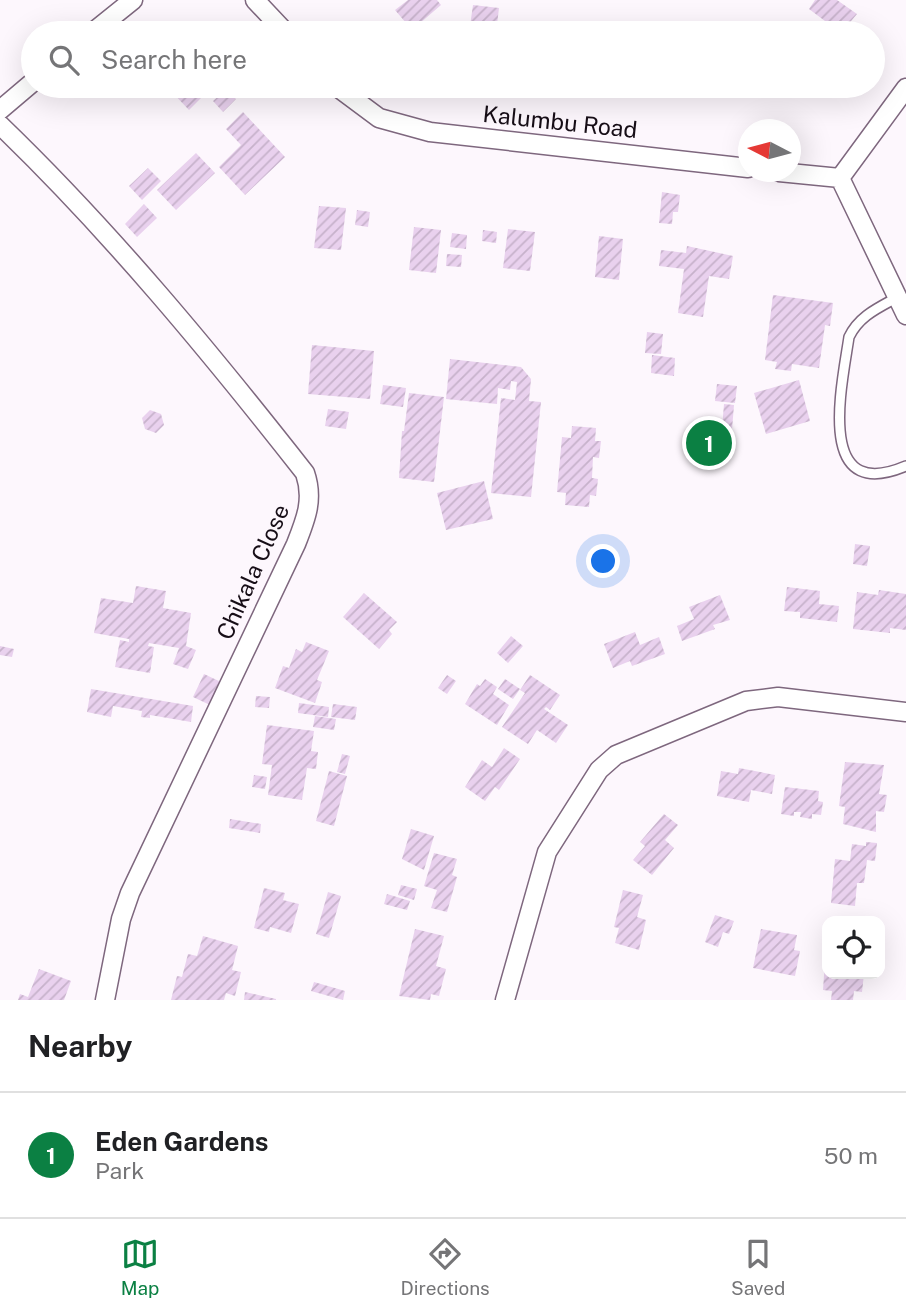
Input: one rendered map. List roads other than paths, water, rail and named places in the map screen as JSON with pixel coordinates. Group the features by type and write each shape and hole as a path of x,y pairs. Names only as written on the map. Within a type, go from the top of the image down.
{"street":[{"path":"107,21 133,0"},
{"path":"255,0 275,21"},
{"path":"840,178 906,88"},
{"path":"0,110 21,92"},
{"name":"Kalumbu Road","path":"352,98 379,118 430,132 738,167"},
{"name":"Chikala Close","path":"0,125 62,186 238,388 305,473 310,487 309,504 296,544 130,893 121,919 105,1000"},
{"path":"801,174 840,178"},
{"path":"840,178 906,315"},
{"path":"505,1000 547,852 599,770 617,755 746,701 762,698 778,697 906,712"}],"lane":[{"path":"898,297 865,315 855,324 849,337 839,433 852,465 866,473 878,475 906,466"}],"place":[{"name":"Eden Gardens","path":"709,443"}]}
